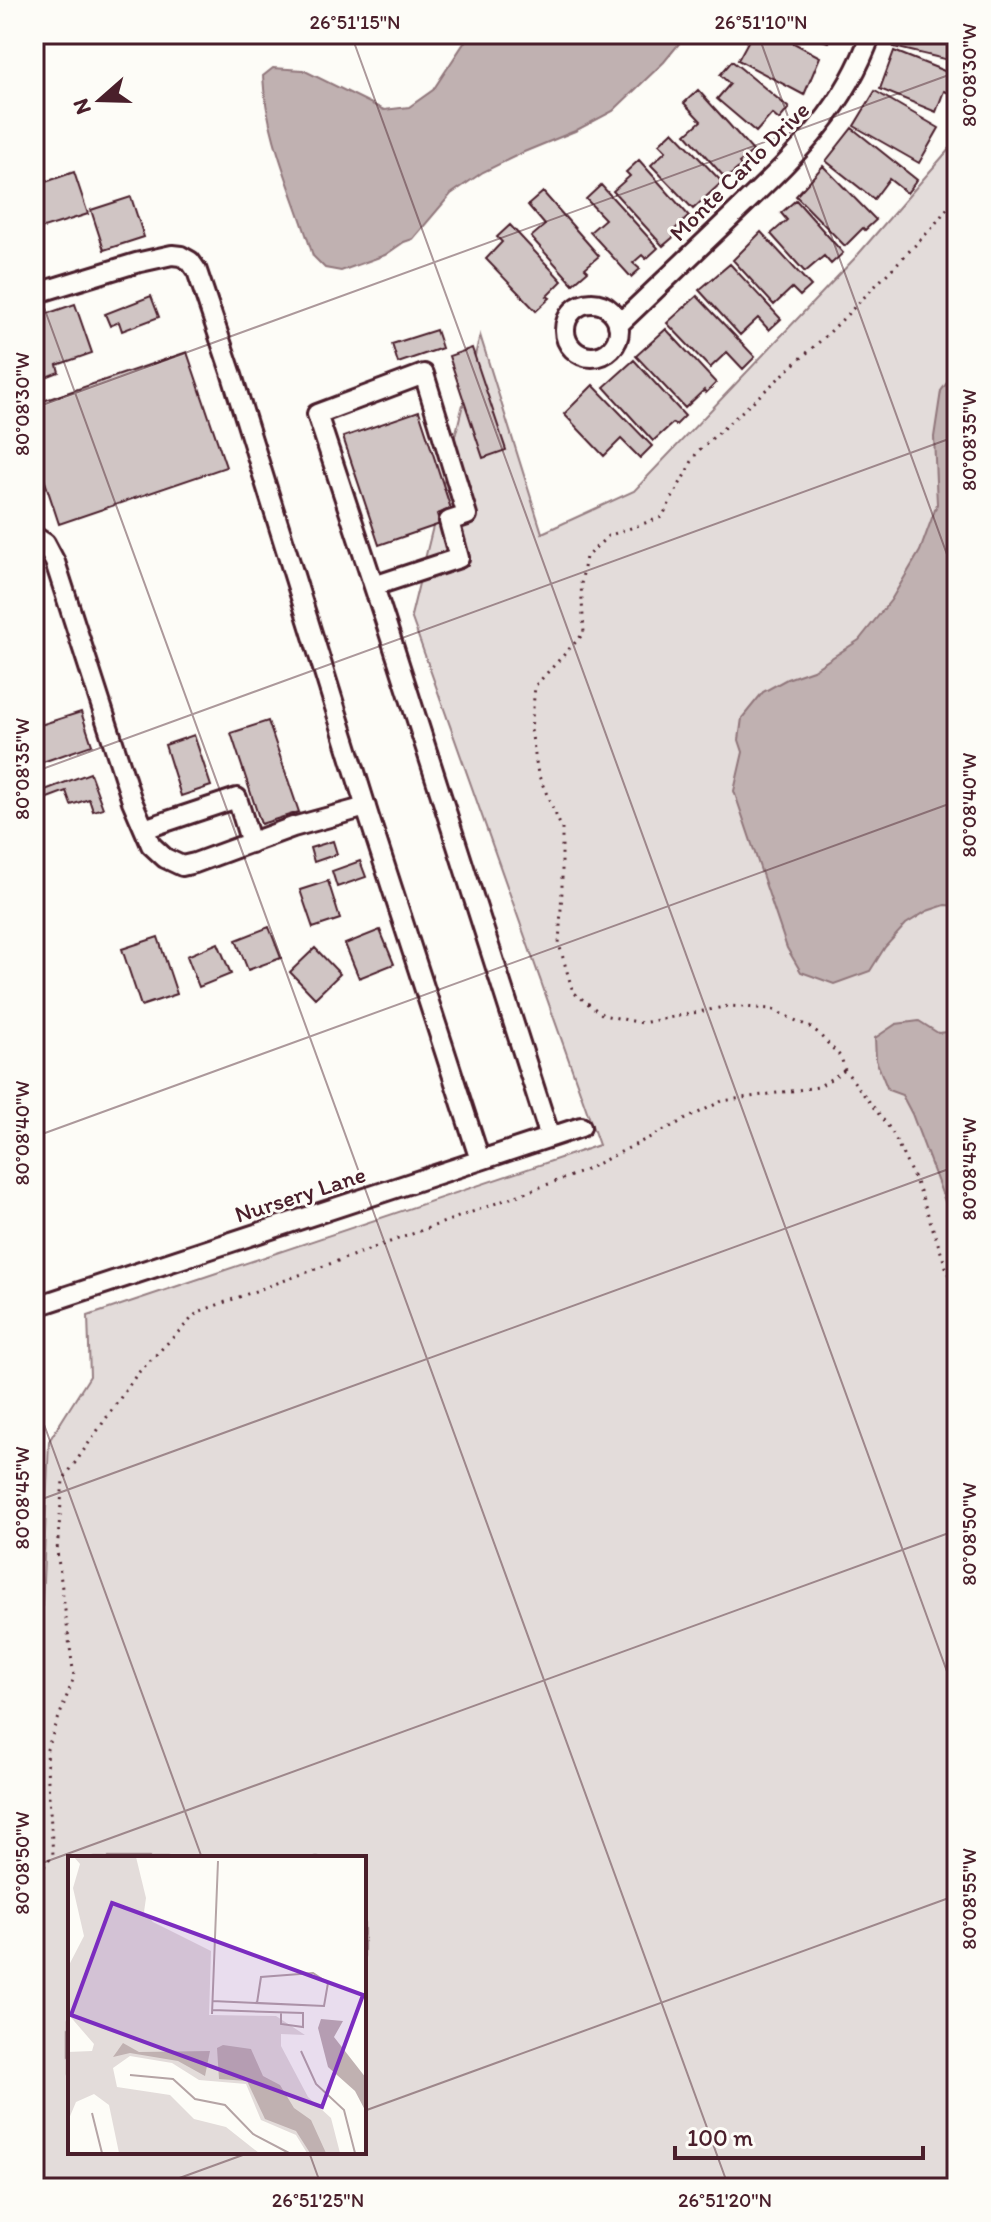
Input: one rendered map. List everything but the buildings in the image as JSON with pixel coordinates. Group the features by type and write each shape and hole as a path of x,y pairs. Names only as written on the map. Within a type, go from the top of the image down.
{"street":[{"name":"Monte Carlo Drive","path":"618,325 803,147 835,108 863,56 871,34"},
{"path":"34,294 172,255 190,261 197,271 480,1160"},
{"path":"374,586 459,558 449,521 467,515 424,374 317,414 550,1137"},
{"path":"34,536 45,543 55,562 132,801 151,845 165,858 182,866 293,827 366,807"},
{"path":"144,829 237,798 251,843"},
{"name":"Nursery Lane","path":"34,1307 581,1127"}],"path":[{"path":"957,196 931,229 829,333 697,452 662,517 608,536 586,557 581,584 584,633 535,686 531,730 538,774 562,829 559,944 573,992 603,1015 642,1023 729,1006 771,1009 814,1029 841,1057 845,1070 891,1130 920,1191 957,1299"},
{"path":"34,1879 53,1855 46,1752 74,1677 57,1551 63,1480 137,1374 198,1312 579,1173 722,1101 818,1087 845,1070"}],"shaded area":[{"path":"470,34 687,34 664,62 613,111 483,172 451,194 413,239 385,255 341,271 325,268 313,256 282,167 265,99 263,76 273,68 303,70 384,110 409,107 433,90"},
{"path":"957,140 957,2188 34,2188 34,1789 49,1441 90,1376 88,1316 599,1145 411,616 480,335 542,533 634,491 855,258"},
{"path":"957,369 957,906 945,905 927,911 906,924 885,947 870,971 834,984 801,972 787,948 734,791 743,752 739,740 742,718 763,692 813,670 859,640 891,600 920,551 937,504 934,437 941,391"},
{"path":"919,1021 938,1033 957,1031 957,1233 912,1114 902,1095 888,1090 876,1060 875,1038 896,1024"}]}
